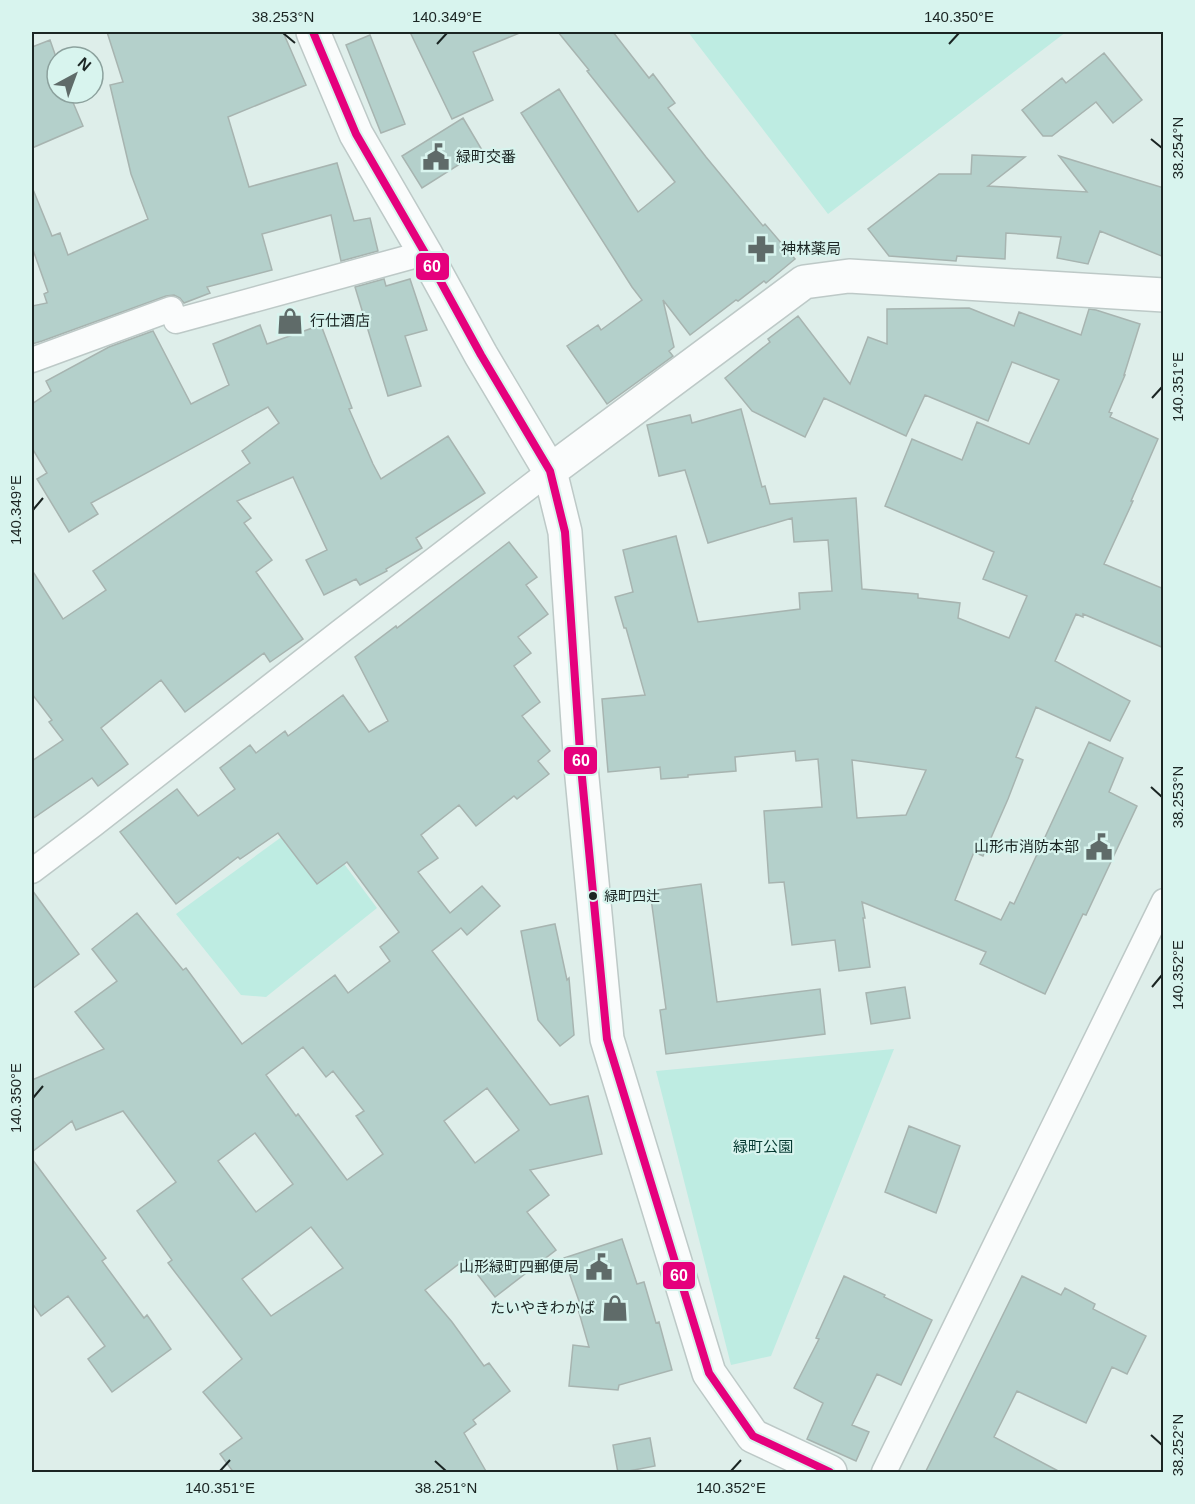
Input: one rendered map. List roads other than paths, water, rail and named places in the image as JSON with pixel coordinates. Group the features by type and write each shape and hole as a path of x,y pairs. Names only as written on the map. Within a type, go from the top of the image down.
{"street":[{"path":"313,32 356,134 481,355 550,471 566,532 581,767 607,1039 709,1373 753,1436 830,1473"},
{"path":"32,360 174,315 425,253"},
{"path":"32,871 550,471 804,282 849,276 1164,295"},
{"path":"884,1473 1164,901"}],"place":[{"name":"緑町交番","path":"436,157"},
{"name":"神林薬局","path":"761,249"},
{"name":"行仕酒店","path":"290,321"},
{"name":"山形市消防本部","path":"1099,847"},
{"name":"緑町四辻","path":"593,896"},
{"name":"山形緑町四郵便局","path":"599,1267"},
{"name":"たいやきわかば","path":"615,1308"}],"park label":[{"name":"緑町公園","path":"763,1147"}]}
